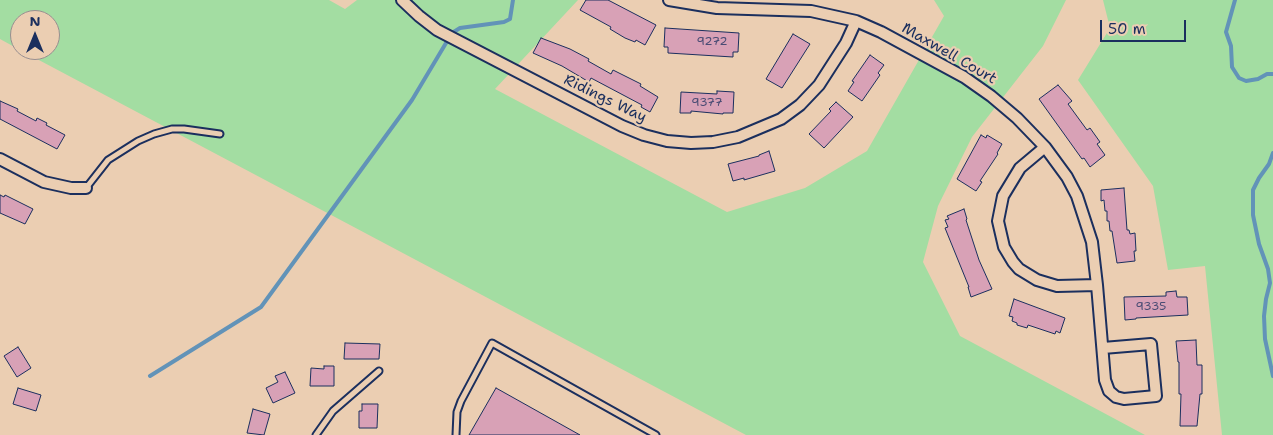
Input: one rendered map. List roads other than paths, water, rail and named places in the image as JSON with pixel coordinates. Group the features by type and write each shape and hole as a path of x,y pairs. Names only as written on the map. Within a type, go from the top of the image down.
{"street":[{"name":"Ridings Way","path":"402,0 437,30 622,126 667,141 690,143 713,142 738,137 781,119 800,105 819,85 838,58 856,21"},
{"name":"Maxwell Court","path":"669,0 716,8 811,11 856,21 881,32 964,77 992,96 1044,147 1067,177 1077,196 1092,242 1105,380 1109,391 1116,397 1124,398 1156,396 1151,344 1103,348"},
{"path":"1044,147 1020,168 1003,196 998,222 1004,247 1012,262 1027,275 1037,280 1057,286 1097,285"},
{"path":"0,159 44,182 71,188 86,188"}],"lane":[{"path":"86,188 108,160 138,141 154,134 172,129 220,134"},
{"path":"456,435 457,412 461,401 492,344 656,435"},
{"path":"316,435 333,411 380,371"}],"waterway":[{"path":"150,376 261,307 412,100 452,33 460,28 504,22 510,19 513,0"},
{"path":"1235,0 1226,32 1231,46 1232,67 1239,78 1246,81 1258,79 1267,74 1273,74"},
{"path":"1273,153 1269,164 1253,190 1253,215 1270,283 1264,316 1265,339 1273,376"}]}
